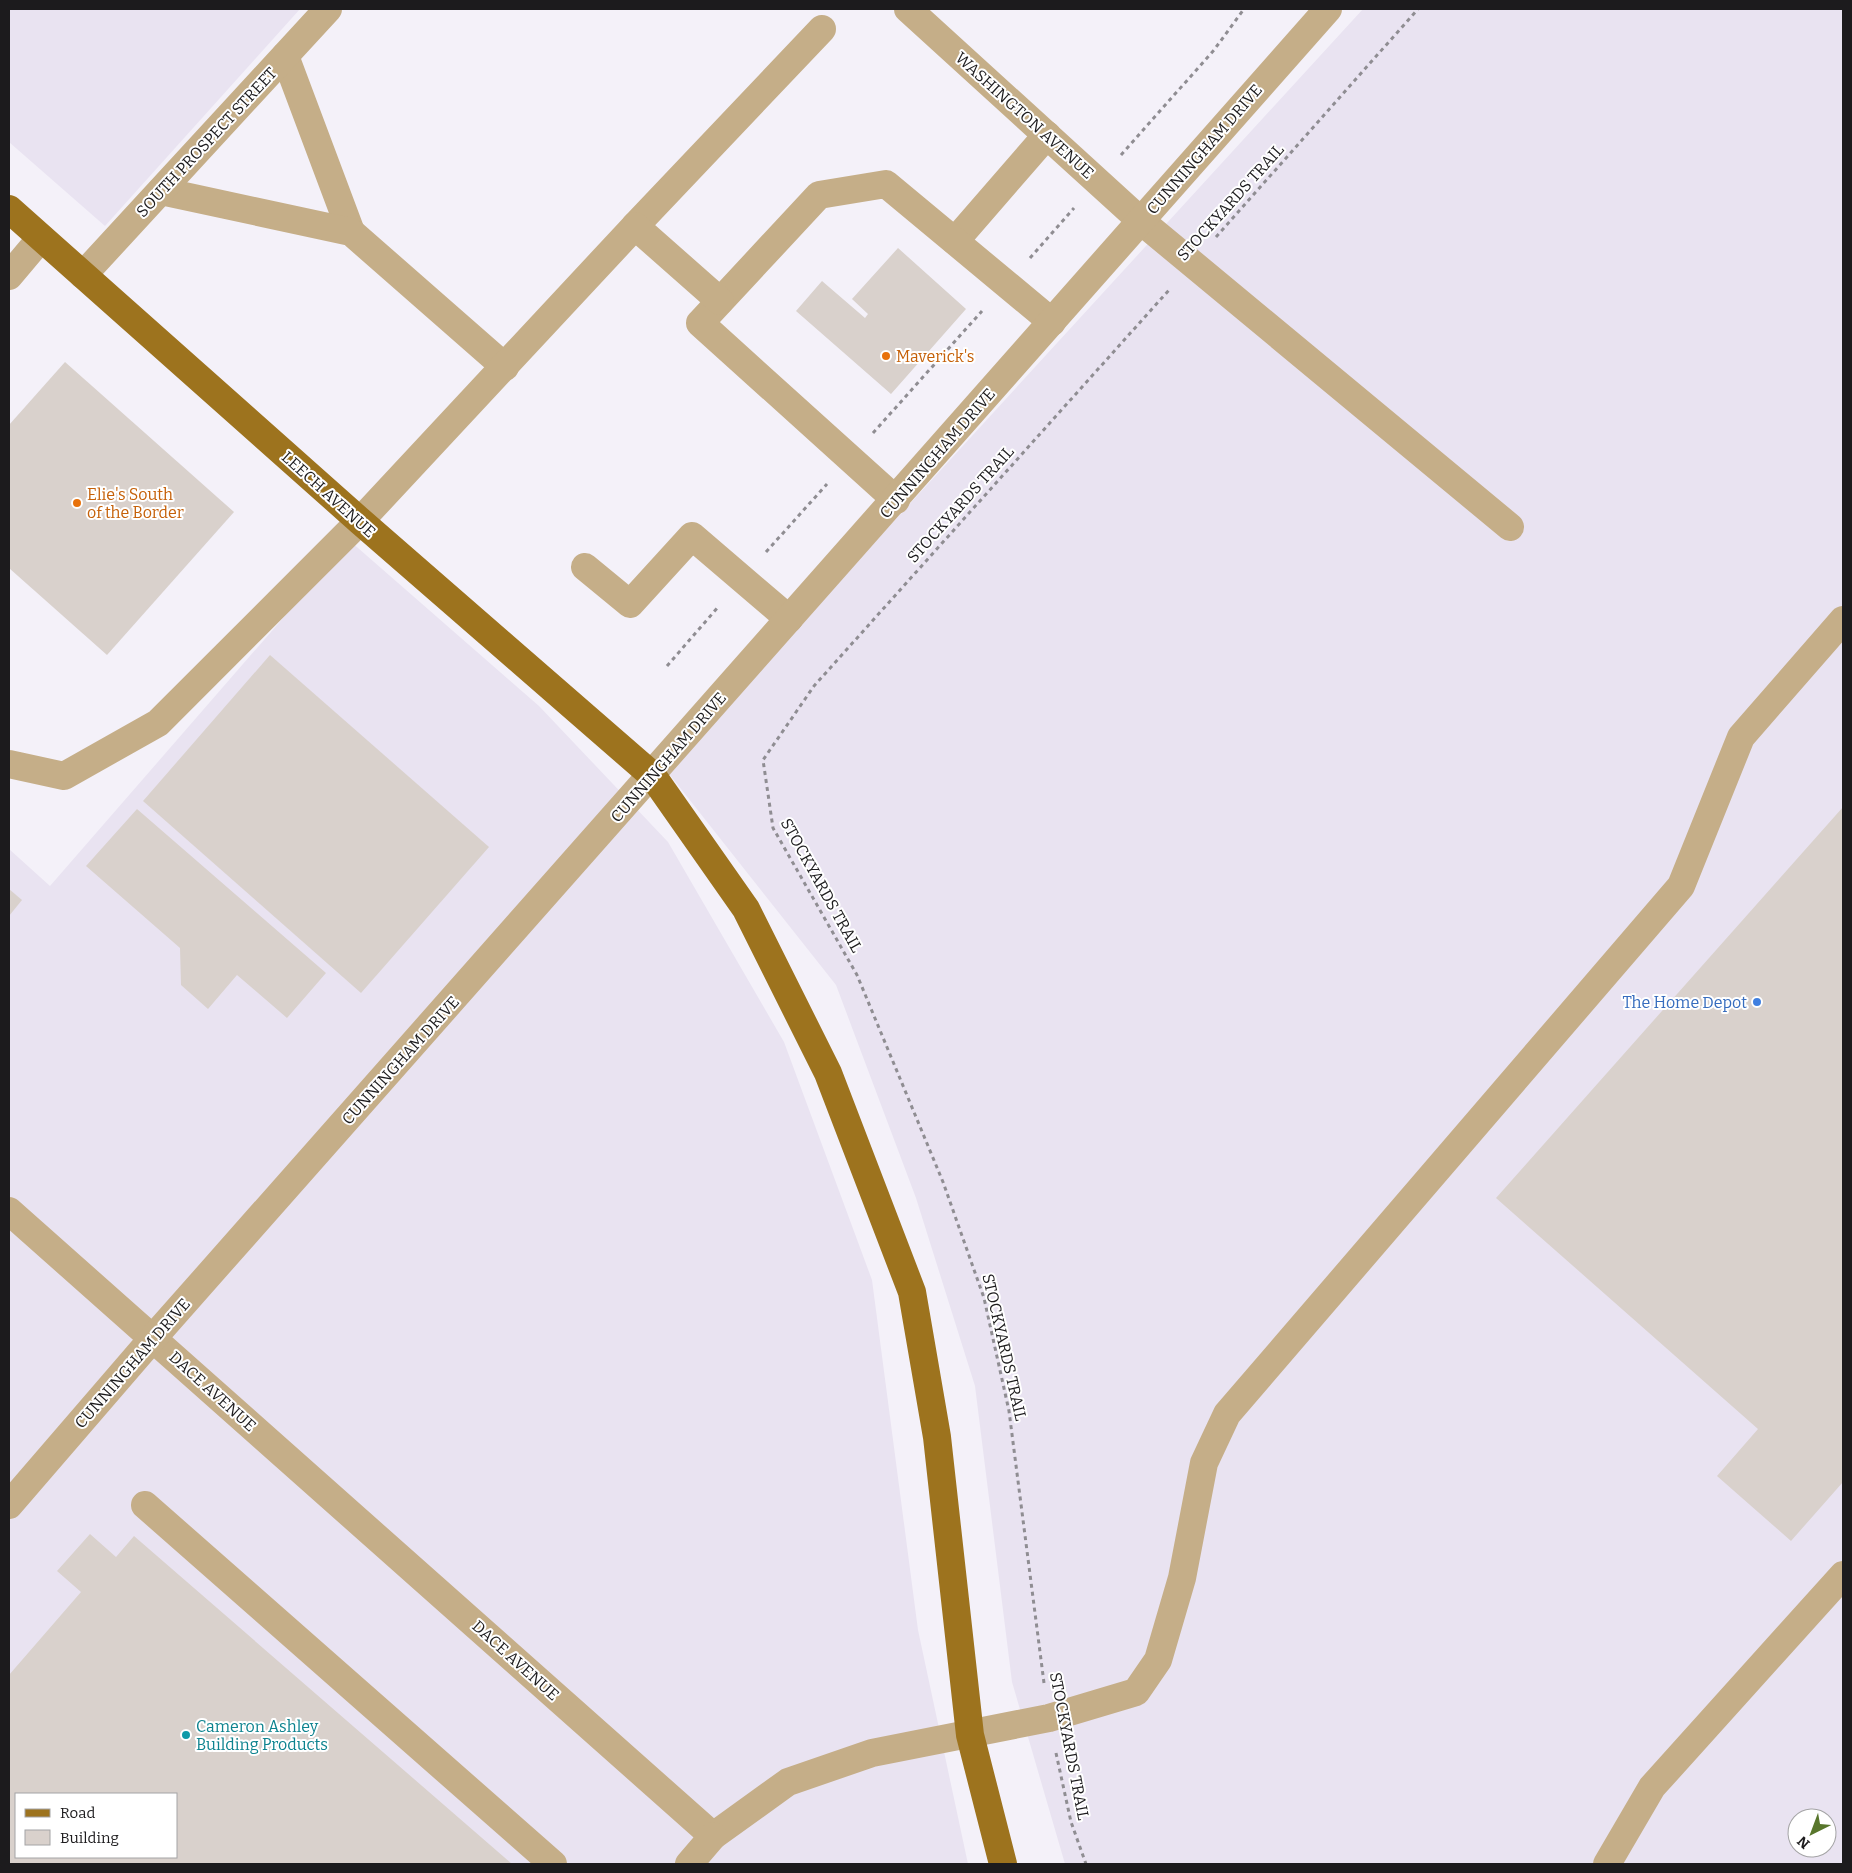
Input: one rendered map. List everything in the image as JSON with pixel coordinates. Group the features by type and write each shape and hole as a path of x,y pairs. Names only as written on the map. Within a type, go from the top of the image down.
{"main road":[{"name":"LEECH AVENUE","path":"9,210 360,521 652,775 751,918 828,1074 912,1292 937,1437 970,1735"},
{"path":"970,1735 1003,1864"}],"street":[{"name":"SOUTH PROSPECT STREET","path":"83,275 328,9"},
{"name":"WASHINGTON AVENUE","path":"908,9 1141,221 1510,526"},
{"name":"CUNNINGHAM DRIVE","path":"9,1505 153,1338 896,500 1328,9"},
{"path":"9,764 64,776 158,723 360,521 822,29"},
{"path":"285,56 351,232 505,367"},
{"path":"955,240 1047,135"},
{"path":"896,500 700,323 819,195 886,184 1052,322"},
{"path":"161,191 351,232"},
{"path":"635,226 720,301"},
{"path":"9,276 41,238"},
{"path":"585,568 630,604 692,536 789,619"},
{"path":"689,1864 713,1836 788,1782 872,1753 1049,1718 1136,1692 1158,1660 1182,1578 1204,1463 1227,1414 1681,886 1741,737 1843,620"},
{"name":"DACE AVENUE","path":"9,1211 713,1836"},
{"path":"145,1505 553,1864"},
{"path":"1607,1864 1652,1787 1843,1575"}],"path":[{"path":"667,666 1214,50 1244,9"},
{"name":"STOCKYARDS TRAIL","path":"1086,1864 1071,1822 1049,1718 1009,1412 984,1298 943,1182 857,975 773,828 764,760 814,686 1418,9"}],"shaded area":[{"path":"9,9 300,9 105,226 9,142"},
{"path":"1363,9 1843,9 1843,1864 1065,1864 1012,1682 975,1386 916,1198 836,985 666,770"},
{"path":"350,541 539,706 668,842 784,1042 872,1280 918,1630 968,1864 9,1864 9,849 50,886"}],"building":[{"name":"Maverick's","path":"898,248 966,309 891,394 796,311 822,281 865,318 868,314 852,299"},
{"path":"65,362 234,512 107,655 9,568 9,425"},
{"path":"270,655 489,847 361,993 143,801"},
{"name":"The Home Depot","path":"1843,807 1843,1482 1791,1541 1717,1476 1758,1429 1496,1198"},
{"path":"137,809 326,973 287,1018 237,975 208,1009 181,985 180,948 86,866"},
{"path":"9,889 22,900 9,916"},
{"name":"Cameron Ashley Building Products","path":"90,1534 116,1557 134,1536 512,1864 9,1864 9,1675 81,1592 57,1571"}],"place":[{"name":"Maverick's","path":"886,356"},
{"name":"Elie's South of the Border","path":"77,503"},
{"name":"The Home Depot","path":"1757,1002"},
{"name":"Cameron Ashley Building Products","path":"186,1735"}]}
